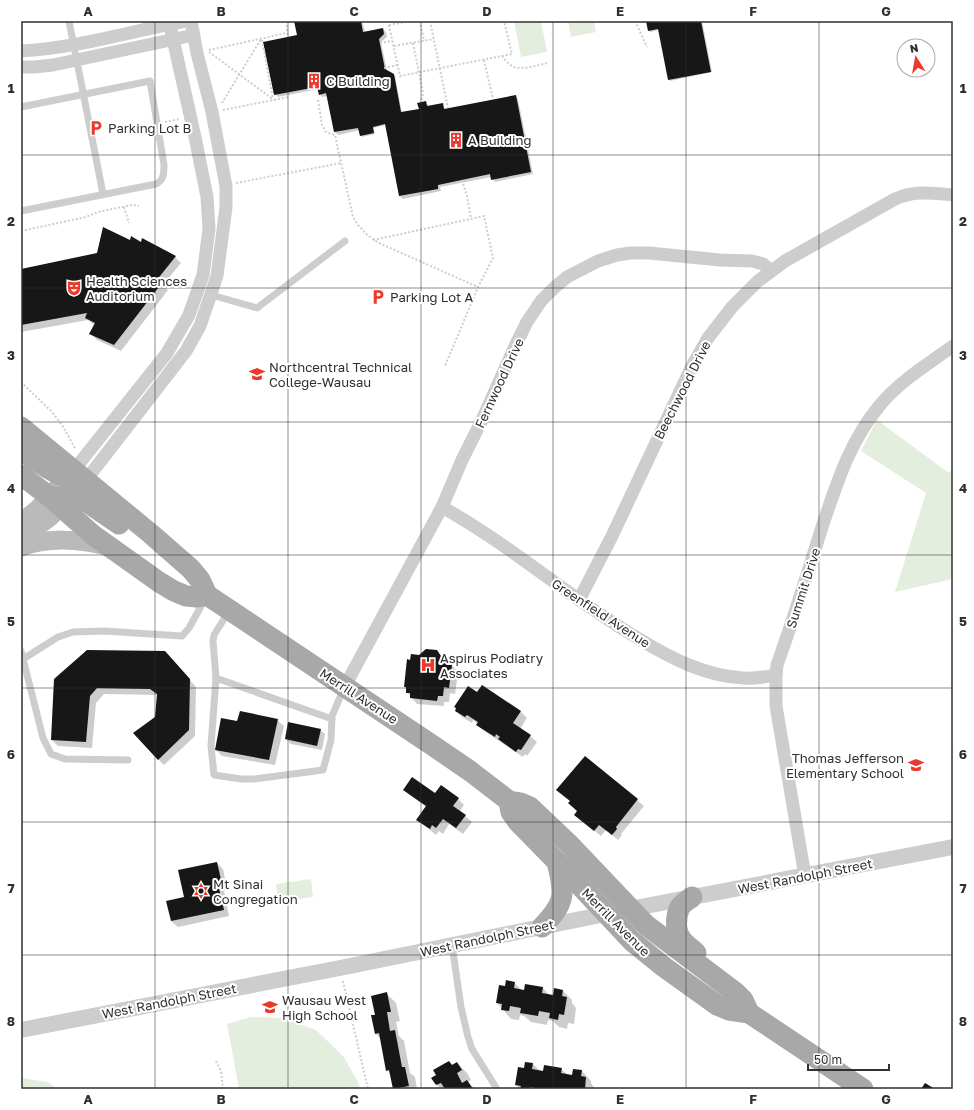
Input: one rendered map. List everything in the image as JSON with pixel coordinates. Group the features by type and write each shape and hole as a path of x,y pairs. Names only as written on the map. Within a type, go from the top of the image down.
{"main road":[{"path":"21,427 68,488 82,526 107,546 174,591 190,596 208,596"},
{"path":"21,450 44,466 68,488"},
{"path":"21,475 68,488"},
{"path":"21,523 68,488"},
{"path":"21,538 68,488"},
{"name":"Merrill Avenue","path":"68,488 133,533 191,569 200,580 208,596 229,611 345,686 455,760 509,801 527,805 539,814 646,925 741,998 749,1013"},
{"path":"21,547 40,541 56,540 84,541 107,546"},
{"name":"Merrill Avenue","path":"509,801 510,809 516,820 637,946 718,1005 729,1010 749,1013 863,1089"},
{"path":"542,927 555,912 562,900 562,886 557,862"},
{"path":"692,897 685,901 680,908 677,922 679,935 682,941 701,958 715,977"}],"street":[{"path":"21,51 43,50 104,39 169,22 186,21"},
{"path":"68,488 186,351 200,326 217,276 226,207 226,186 212,112 191,21"},
{"path":"68,488 167,353 186,320 198,291 206,258 209,229 208,210 201,165 169,22"},
{"path":"21,68 40,67 77,60 194,35"},
{"name":"Beechwood Drive","path":"579,600 612,536 692,366 708,338 732,306 758,281 785,261 905,194 922,192 953,195"},
{"name":"Fernwood Drive","path":"345,686 442,507 462,460 527,322 541,302 555,287 567,277 598,261 617,255 630,253 649,253 720,260 752,261 763,264 771,271"},
{"name":"Summit Drive","path":"805,876 776,706 777,665 836,486 851,449 872,415 890,394 915,373 953,346"},
{"name":"Greenfield Avenue","path":"442,507 492,538 601,616 654,648 695,668 718,674 743,678 776,675"},
{"name":"West Randolph Street","path":"21,1030 340,968 630,909 953,847"}],"lane":[{"path":"69,21 103,194"},
{"path":"21,107 150,81 164,165 162,178 160,182 156,184 21,211"},
{"path":"198,291 257,308 345,241"},
{"path":"23,659 58,636 73,632 104,631 182,636 189,628 208,596"},
{"path":"229,611 213,638 212,644 216,678 211,742 214,775 241,779 254,779 323,770 332,736 332,719 334,710 345,686"},
{"path":"21,651 43,738 51,754 65,759 128,760"},
{"path":"216,678 332,719"},
{"path":"452,945 461,1007 468,1037 472,1048 497,1089"}],"path":[{"path":"286,21 288,37"},
{"path":"388,21 400,76 512,54 504,21"},
{"path":"389,25 409,21"},
{"path":"420,21 424,41"},
{"path":"430,21 448,108"},
{"path":"635,21 647,47"},
{"path":"274,100 207,50 287,33"},
{"path":"262,39 222,104 220,111 289,96"},
{"path":"262,39 274,100"},
{"path":"394,46 434,39"},
{"path":"380,43 392,41"},
{"path":"413,43 423,93 421,102"},
{"path":"502,56 515,67 523,68 548,63"},
{"path":"484,60 493,99"},
{"path":"384,68 398,65"},
{"path":"318,100 322,125 326,132 335,135 353,216 358,225 373,240 478,287"},
{"path":"172,120 183,118"},
{"path":"232,184 341,163"},
{"path":"462,180 467,196 471,219"},
{"path":"21,231 86,218 98,212 132,205 139,206"},
{"path":"124,207 129,223"},
{"path":"373,240 484,216 493,258 478,287 445,366"},
{"path":"21,382 52,412 62,425 75,448"},
{"path":"340,968 368,1089"},
{"path":"213,1089 222,1089 221,1071 216,1061"}],"green space":[{"path":"514,21 541,21 547,52 521,57"},
{"path":"568,21 594,21 596,32 571,37"},
{"path":"877,420 949,473 953,469 953,579 895,592 926,493 861,451"},
{"path":"311,879 313,897 278,902 276,884"},
{"path":"251,1017 282,1018 316,1030 344,1057 359,1084 360,1089 239,1089 227,1024"},
{"path":"21,1078 48,1082 57,1089 21,1089"}],"building":[{"path":"294,21 361,21 363,32 383,28 384,34 379,39 385,69 394,74 401,112 419,109 417,103 426,101 427,106 443,103 444,109 516,95 531,172 491,180 490,174 438,185 438,189 399,196 385,124 373,127 374,133 360,136 358,128 334,132 326,93 319,95 317,87 274,95 263,42 297,35"},
{"path":"646,21 701,21 711,72 668,80 658,29 648,31"},
{"path":"103,227 130,240 131,236 141,242 142,238 176,256 156,281 162,283 114,345 89,334 95,323 85,318 87,313 21,325 21,269 97,253"},
{"path":"426,649 437,650 443,659 448,659 447,665 452,665 449,688 444,687 443,696 438,696 437,701 410,698 410,693 406,693 406,687 404,687 407,659 410,660 411,654 419,655"},
{"path":"87,650 165,651 190,679 189,730 158,760 133,733 155,717 157,694 150,689 97,688 90,696 86,742 51,740 54,679"},
{"path":"482,685 521,711 513,723 531,735 521,750 518,749 516,752 498,739 500,737 496,734 495,737 476,725 478,722 467,715 465,717 455,711 456,708 454,707 468,686 477,692"},
{"path":"240,711 278,719 269,760 215,750 221,718 237,721"},
{"path":"288,722 321,729 317,746 285,739"},
{"path":"585,756 638,799 616,827 617,829 612,835 599,825 594,831 574,815 577,811 568,803 570,801 556,790"},
{"path":"412,777 435,793 441,785 459,798 453,806 466,815 456,828 443,819 436,828 432,825 430,829 416,820 426,806 403,790"},
{"name":"Mt Sinai Congregation","path":"217,862 222,884 218,884 224,910 171,921 166,901 184,897 178,870"},
{"path":"506,980 515,982 514,988 524,990 525,984 543,987 542,993 553,995 554,988 563,990 562,996 567,997 564,1015 559,1014 558,1020 549,1018 550,1013 539,1011 538,1016 520,1013 521,1008 510,1006 509,1011 501,1010 502,1004 496,1003 499,985 505,986"},
{"path":"387,992 391,1012 387,1012 390,1031 395,1030 402,1067 405,1067 409,1086 393,1089 389,1070 386,1071 379,1033 375,1034 371,1015 375,1015 371,996"},
{"path":"449,1061 452,1065 457,1062 462,1070 457,1073 462,1083 467,1080 473,1089 445,1089 441,1083 436,1085 431,1078 436,1075 433,1070"},
{"path":"525,1062 533,1063 532,1069 543,1071 544,1065 562,1068 561,1073 572,1075 573,1069 582,1070 581,1076 586,1077 585,1089 540,1089 530,1087 529,1089 520,1089 521,1086 515,1085 518,1067 524,1068"},
{"path":"925,1083 935,1089 921,1089"}],"place":[{"name":"C Building","path":"314,81"},
{"name":"Parking Lot B","path":"96,128"},
{"name":"A Building","path":"456,140"},
{"name":"Health Sciences Auditorium","path":"74,288"},
{"name":"Parking Lot A","path":"378,297"},
{"name":"Northcentral Technical College-Wausau","path":"257,374"},
{"name":"Aspirus Podiatry Associates","path":"428,665"},
{"name":"Thomas Jefferson Elementary School","path":"916,765"},
{"name":"Mt Sinai Congregation","path":"201,891"},
{"name":"Wausau West High School","path":"270,1007"}]}
